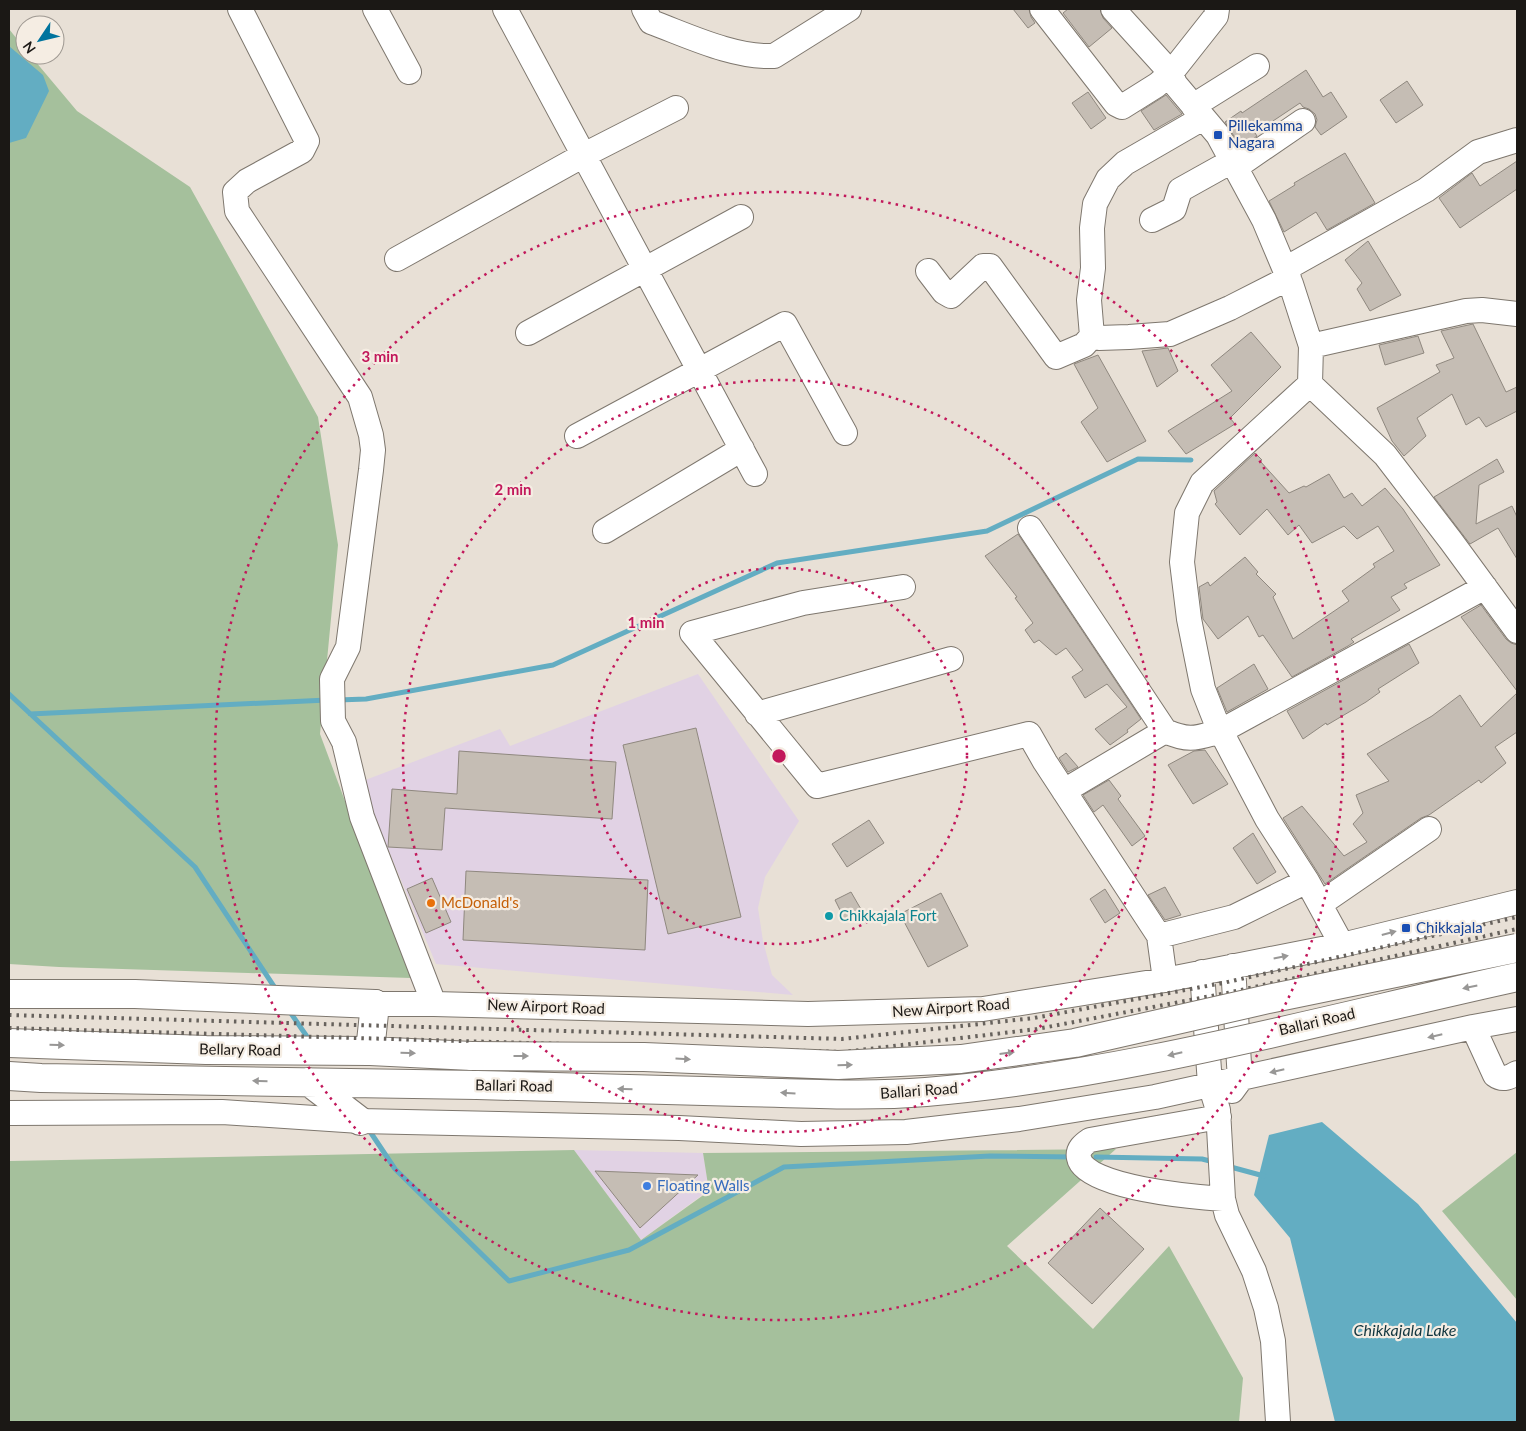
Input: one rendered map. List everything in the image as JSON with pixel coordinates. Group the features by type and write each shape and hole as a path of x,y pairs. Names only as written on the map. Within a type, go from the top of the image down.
{"main road":[{"name":"Ballari Road","path":"472,1056 644,1057 838,1065 961,1059 1076,1043 1273,998 1517,948"},
{"name":"Ballari Road","path":"328,1082 847,1096 923,1092 1002,1084 1143,1061 1517,977"},
{"path":"9,994 135,994 375,1004 370,1051"},
{"name":"Bellary Road","path":"9,1043 206,1050 370,1051 472,1056"},
{"name":"Bellary Road","path":"9,1076 328,1082"},
{"path":"328,1082 364,1122"}],"street":[{"path":"240,9 307,141 302,151 248,181 235,192 236,211 360,397 371,435 373,450 371,470 348,647 332,679 333,721 344,742 362,817 434,1004"},
{"path":"375,9 409,72"},
{"path":"505,9 755,474"},
{"path":"644,9 651,22 737,52 761,57 774,56 849,9"},
{"path":"1113,9 1171,73 1175,84 1218,135 1264,220 1287,273 1311,346 1310,384 1202,483 1187,513 1182,562 1203,689 1216,722 1267,819 1308,881 1342,945"},
{"path":"1052,13 1116,104 1122,107 1157,85 1171,73 1216,16 1217,9"},
{"path":"928,271 944,292 951,296 983,266 990,266 1056,356 1084,345 1092,336 1089,300 1093,268 1092,228 1095,204 1108,179 1125,163 1198,112 1257,66"},
{"path":"397,259 584,155 676,108"},
{"path":"1152,220 1174,209 1180,190 1234,164 1303,121"},
{"path":"1092,336 1099,338 1170,334 1230,308 1426,190 1478,152 1517,140"},
{"path":"528,333 741,217"},
{"path":"1311,346 1466,311 1482,310 1517,314"},
{"path":"578,436 785,324 845,434"},
{"path":"1310,384 1385,455 1451,540 1517,631"},
{"path":"605,531 742,449"},
{"path":"1030,528 1165,731 1182,738 1198,738 1221,731 1485,587"},
{"path":"903,587 803,603 692,633 817,786 1029,734 1159,936 1165,980"},
{"path":"757,714 951,660"},
{"path":"1064,791 1165,731"},
{"path":"1320,904 1429,829"},
{"path":"1159,936 1234,917 1308,881"},
{"name":"New Airport Road","path":"375,1004 808,1014 983,1009 1165,980 1342,945 1517,902"},
{"path":"1223,1199 1174,1195 1112,1181 1088,1171 1080,1163 1078,1155 1080,1148 1090,1140 1219,1113 1240,1080 1233,966"},
{"path":"1202,972 1210,1084 1219,1113 1223,1199 1227,1215 1254,1271 1266,1308 1273,1341 1278,1422"},
{"path":"9,1112 222,1112 364,1122 679,1128 802,1134 906,1132 1028,1118 1155,1098 1210,1084 1240,1080 1472,1027 1517,1019"},
{"path":"1472,1027 1495,1075 1499,1078 1507,1079 1517,1073"}],"shaded area":[{"path":"698,674 799,821 765,877 758,908 763,941 772,975 793,995 436,964 360,782 500,729 510,746"},
{"path":"574,1150 703,1153 709,1190 641,1240"}],"green space":[{"path":"9,29 15,36 15,65 38,65 77,111 190,187 318,417 338,545 320,734 411,978 9,964"},
{"path":"1116,1149 1007,1246 1093,1329 1169,1246 1243,1378 1239,1422 9,1422 9,1161 574,1150 641,1240 709,1191 703,1153"},
{"path":"1517,1152 1517,1300 1442,1211"}],"water":[{"path":"9,46 15,51 15,65 31,65 43,75 49,91 26,138 9,143"},
{"name":"Chikkajala Lake","path":"1322,1122 1418,1204 1517,1323 1517,1422 1335,1422 1290,1238 1254,1195 1269,1135"}],"building":[{"path":"1013,9 1029,9 1035,23 1028,28"},
{"path":"1068,9 1100,9 1103,18 1112,28 1089,47 1063,13"},
{"path":"1306,70 1323,97 1331,92 1347,117 1321,135 1315,127 1317,120 1315,114 1300,103 1255,133 1257,136 1241,147 1225,122 1241,111 1242,113"},
{"path":"1407,81 1423,105 1396,123 1380,100"},
{"path":"1088,92 1106,118 1091,129 1072,103"},
{"path":"1166,95 1182,114 1154,130 1141,111"},
{"path":"1345,153 1375,203 1327,230 1316,212 1284,232 1269,201 1295,185 1294,183"},
{"path":"1517,161 1517,189 1460,228 1439,198 1472,173 1480,186"},
{"path":"1368,241 1401,295 1370,311 1357,289 1362,283 1345,260"},
{"path":"1473,324 1506,392 1517,387 1517,411 1486,427 1479,417 1466,425 1452,394 1417,418 1426,436 1404,456 1392,441 1377,408 1440,372 1436,365 1454,358 1441,331"},
{"path":"1251,332 1281,367 1230,418 1235,424 1186,454 1168,431 1232,391 1211,365"},
{"path":"1418,336 1424,353 1385,365 1379,345"},
{"path":"1168,348 1178,371 1157,387 1142,351"},
{"path":"1098,355 1146,441 1107,462 1081,422 1098,408 1074,364"},
{"path":"1255,453 1289,493 1304,486 1306,487 1329,474 1344,498 1352,493 1362,506 1385,488 1403,509 1440,565 1404,584 1407,588 1391,597 1400,610 1351,639 1354,642 1348,646 1292,677 1263,635 1259,637 1248,616 1218,639 1203,619 1199,587 1208,582 1210,586 1245,557 1258,572 1256,574 1276,594 1273,597 1293,639 1349,601 1342,591 1375,567 1373,564 1394,551 1378,526 1357,539 1344,526 1312,543 1299,525 1288,535 1267,509 1240,535 1215,504 1217,502 1214,491"},
{"path":"1497,459 1504,472 1479,485 1476,524 1512,506 1517,517 1517,559 1498,528 1470,544 1434,497"},
{"path":"1018,534 1141,719 1127,730 1128,732 1110,745 1095,729 1127,707 1107,684 1085,698 1072,677 1083,670 1066,648 1056,655 1039,640 1034,643 1025,630 1033,623 1015,598 1017,597 985,556"},
{"path":"1481,605 1506,639 1517,645 1517,691 1461,617"},
{"path":"1409,644 1419,663 1378,689 1380,692 1366,702 1327,725 1326,723 1303,739 1287,711"},
{"path":"1254,664 1268,689 1227,712 1217,688"},
{"path":"1517,693 1517,732 1495,747 1506,763 1481,783 1479,780 1325,884 1283,818 1302,806 1344,856 1367,842 1353,824 1363,813 1356,795 1389,781 1367,754 1432,716 1460,695 1481,727"},
{"path":"696,728 741,917 668,934 623,745"},
{"path":"1205,750 1228,784 1193,804 1168,765 1194,751"},
{"path":"459,751 616,762 612,819 445,808 442,850 388,847 392,789 457,794"},
{"path":"1066,753 1078,767 1068,772 1059,758"},
{"path":"1109,780 1121,796 1118,799 1145,836 1132,846 1103,805 1094,812 1083,795"},
{"path":"869,820 884,843 847,867 832,844"},
{"path":"1253,833 1276,872 1257,884 1233,848"},
{"path":"466,871 648,880 645,950 463,940"},
{"path":"432,878 451,922 426,933 407,889"},
{"path":"1165,887 1181,915 1165,920 1148,895"},
{"path":"1105,889 1120,913 1105,923 1090,899"},
{"path":"851,892 862,911 845,920 835,900"},
{"path":"941,893 968,946 928,967 900,914"},
{"path":"595,1171 698,1175 640,1228"},
{"path":"1100,1208 1144,1249 1092,1304 1048,1263"}],"waterway":[{"path":"338,700 366,699 553,665 777,563 987,531 1138,459 1191,460"},
{"path":"9,694 195,867 277,991"},
{"path":"30,714 327,700"},
{"path":"288,1009 310,1041"},
{"path":"367,1127 395,1169 509,1281 629,1250 784,1167 990,1156 1073,1157"},
{"path":"1096,1157 1202,1159 1214,1162"},
{"path":"1227,1166 1264,1176"}],"railway":[{"path":"9,1015 842,1039 1034,1018 1223,983 1517,917"},
{"path":"9,1028 843,1052 1037,1029 1227,993 1517,929"}],"place":[{"name":"Pillekamma Nagara","path":"1218,135"},
{"name":"McDonald's","path":"431,903"},
{"name":"Chikkajala Fort","path":"829,916"},
{"name":"Chikkajala","path":"1406,928"},
{"name":"Floating Walls","path":"647,1186"}]}
